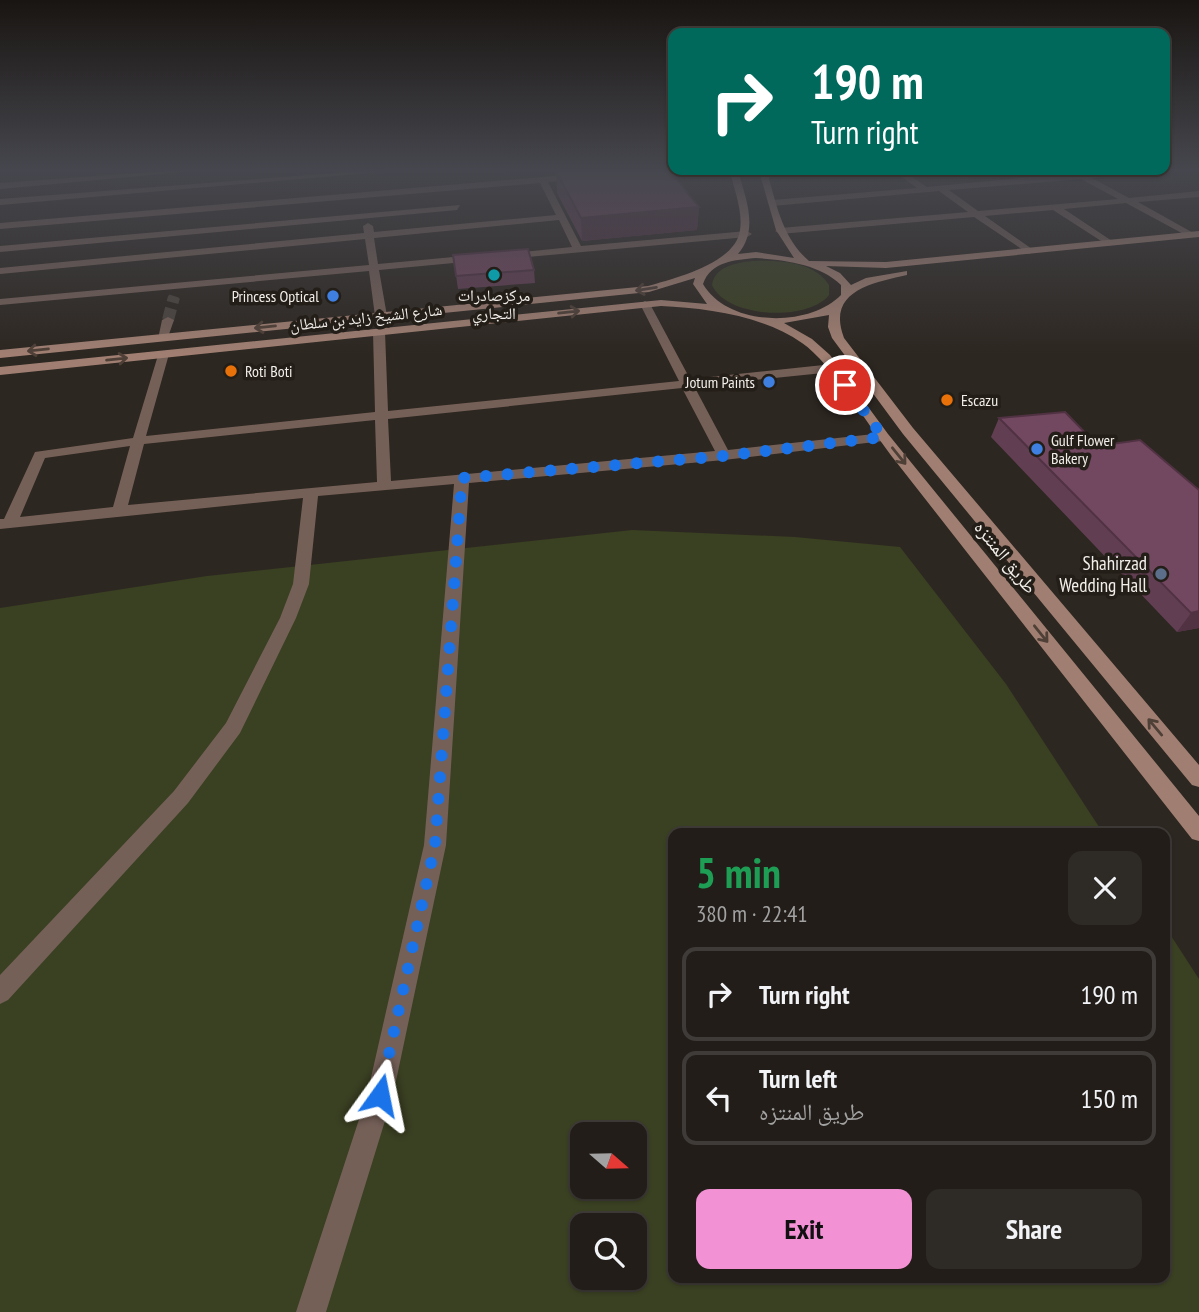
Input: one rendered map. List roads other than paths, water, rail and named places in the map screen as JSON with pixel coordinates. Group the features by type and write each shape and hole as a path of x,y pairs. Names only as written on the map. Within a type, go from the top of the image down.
{"main road":[{"path":"781,232 792,251 836,276 846,292"},
{"path":"930,261 927,257 933,252 1126,232"},
{"path":"724,260 740,247 747,234"},
{"path":"724,260 756,255 871,266 1197,237"},
{"path":"770,320 812,317 835,308 846,292 870,280 902,273 1197,237"},
{"name":"شارع الشيخ زايد بن سلطان","path":"0,354 649,289 690,277 724,260"},
{"path":"710,266 699,277 700,290 712,303 734,313"},
{"name":"شارع الشيخ زايد بن سلطان","path":"0,371 645,304 679,303 770,320"},
{"name":"طريق المنتزه","path":"835,308 834,327 838,338 908,431 1199,779"},
{"name":"طريق المنتزه","path":"770,320 808,341 833,368 883,437 1199,832"}],"street":[{"path":"99,272 112,232"},
{"path":"0,249 185,232"},
{"path":"182,258 187,232"},
{"path":"0,271 103,261 182,258 369,235 459,232"},
{"path":"569,232 579,251"},
{"path":"1003,232 1029,251"},
{"path":"1094,232 1109,243"},
{"path":"0,302 94,288 177,286 376,267 474,253 579,251 747,234"},
{"path":"369,235 382,316"},
{"path":"645,304 724,456"},
{"path":"162,337 168,320"},
{"path":"379,332 384,485"},
{"path":"119,510 163,354"},
{"path":"5,524 40,455 139,441 833,368"},
{"path":"5,524 311,491 724,456 883,437"},
{"path":"311,1312 380,1095 435,845 462,478"},
{"path":"0,992 181,797 233,728 288,618 301,584 311,491"}],"tunnel":[{"path":"168,320 174,297"}],"place":[{"name":"مركزصادرات التجاري","path":"494,275"},
{"name":"Princess Optical","path":"333,296"},
{"name":"Roti Boti","path":"231,371"},
{"name":"Jotum Paints","path":"769,382"},
{"name":"Escazu","path":"947,400"},
{"name":"Gulf Flower Bakery","path":"1037,449"},
{"name":"Shahirzad Wedding Hall","path":"1161,574"}]}
